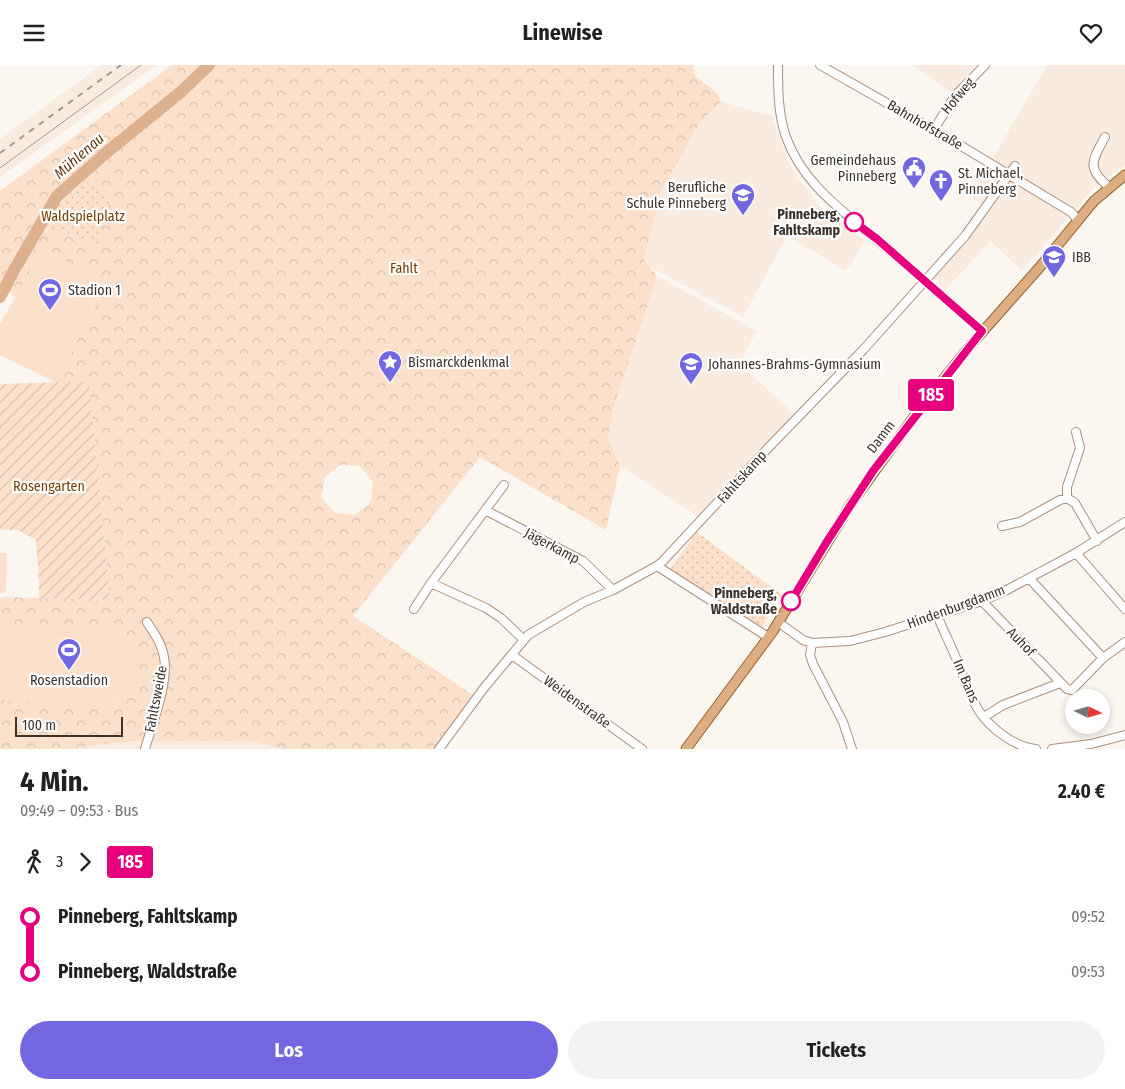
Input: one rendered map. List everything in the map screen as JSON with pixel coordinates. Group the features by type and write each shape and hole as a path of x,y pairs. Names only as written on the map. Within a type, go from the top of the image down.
{"main road":[{"name":"Damm","path":"686,749 768,637 873,471 982,331 1039,268 1094,201 1125,175"}],"street":[{"path":"778,65 778,97 781,116 786,136 795,157 805,173 837,208 877,239 982,331"},
{"name":"Bahnhofstraße","path":"820,65 934,129 1071,212 1078,219"},
{"name":"Hofweg","path":"934,129 955,96 985,65"},
{"path":"1105,137 1096,153 1094,167 1096,174 1110,187"},
{"name":"Fahltskamp","path":"439,749 524,639 542,626 584,602 613,590 657,566 698,525 770,446 863,350 970,231 1015,166"},
{"path":"1067,498 1067,487 1080,448 1076,432"},
{"path":"414,609 431,583 504,485"},
{"path":"1002,526 1020,522 1067,498 1075,503 1097,541"},
{"name":"Jägerkamp","path":"485,510 583,561 613,590"},
{"name":"Hindenburgdamm","path":"812,643 850,641 885,632 982,601 1076,553 1125,522"},
{"path":"1076,553 1125,609"},
{"path":"657,566 768,637"},
{"path":"1030,578 1103,658"},
{"path":"431,583 486,608 501,618 524,639"},
{"name":"Auhof","path":"982,601 1060,683"},
{"name":"Im Bans","path":"937,615 972,698 984,717 1019,745 1036,749"},
{"name":"Fahltsweide","path":"145,749 159,703 164,658 158,638 147,622"},
{"path":"778,622 812,643 810,655 813,664 843,722 852,749"},
{"path":"984,717 1003,705 1060,683 1067,689 1072,690 1103,658 1125,642"},
{"name":"Weidenstraße","path":"512,655 642,749"},
{"path":"1052,749 1092,744 1125,735"}],"shaded area":[{"path":"101,65 157,65 0,177 0,139"},
{"path":"913,65 976,65 951,93"},
{"path":"1047,65 1125,65 1125,165 1095,186 1022,271 991,241 945,290 928,271 960,237 982,205 970,197"},
{"name":"Berufliche Schule Pinneberg","path":"721,101 773,117 786,157 799,179 821,208 865,241 846,271 787,236 743,317 650,267 644,260 661,191 699,124"},
{"name":"Johannes-Brahms-Gymnasium","path":"657,276 757,331 739,364 796,415 699,517 620,466 608,438 614,406"},
{"path":"131,741 252,741 283,749 69,749"}],"green space":[{"name":"Fahlt","path":"172,65 693,65 695,76 717,93 721,101 699,124 661,191 644,260 657,276 614,406 608,438 620,466 606,530 480,457 353,616 475,696 435,749 283,749 252,741 131,741 69,749 0,749 0,698 5,700 109,704 118,701 137,652 131,640 124,632 3,625 0,627 0,597 110,600 89,384 55,382 107,283 43,249 15,298 0,282 0,191","holes":["82,181 89,182 110,198 98,247 53,226 68,197","340,465 360,466 373,482 371,502 355,515 335,513 322,498 324,478"]},
{"name":"Waldspielplatz","path":"83,181 89,181 110,198 98,247 53,226 68,197"},
{"name":"Stadion 1","path":"43,249 107,283 55,382 0,355 0,324"},
{"name":"Rosengarten","path":"89,383 110,600 39,598 36,540 18,530 0,530 0,384"},
{"path":"697,532 782,595 761,628 669,570"},
{"path":"0,553 7,553 6,593 0,593"},
{"name":"Rosenstadion","path":"3,625 116,627 128,637 137,651 139,668 137,676 134,683 123,696 109,704 5,700 0,698 0,627"}],"waterway":[{"name":"Mühlenau","path":"0,297 57,196 107,152 182,91 209,65"}],"tram line":[{"path":"0,168 141,65"}],"railway":[{"path":"0,153 121,65"}],"bus line":[{"name":"185","path":"791,601 873,471 982,331 877,239 854,222"}],"place":[{"name":"Gemeindehaus Pinneberg","path":"914,189"},
{"name":"St. Michael, Pinneberg","path":"941,202"},
{"name":"Berufliche Schule Pinneberg","path":"743,216"},
{"name":"Pinneberg, Fahltskamp","path":"854,222"},
{"name":"IBB","path":"1054,278"},
{"name":"Stadion 1","path":"50,311"},
{"name":"Bismarckdenkmal","path":"390,383"},
{"name":"Johannes-Brahms-Gymnasium","path":"691,385"},
{"name":"Pinneberg, Waldstraße","path":"791,601"},
{"name":"Rosenstadion","path":"69,671"}]}
